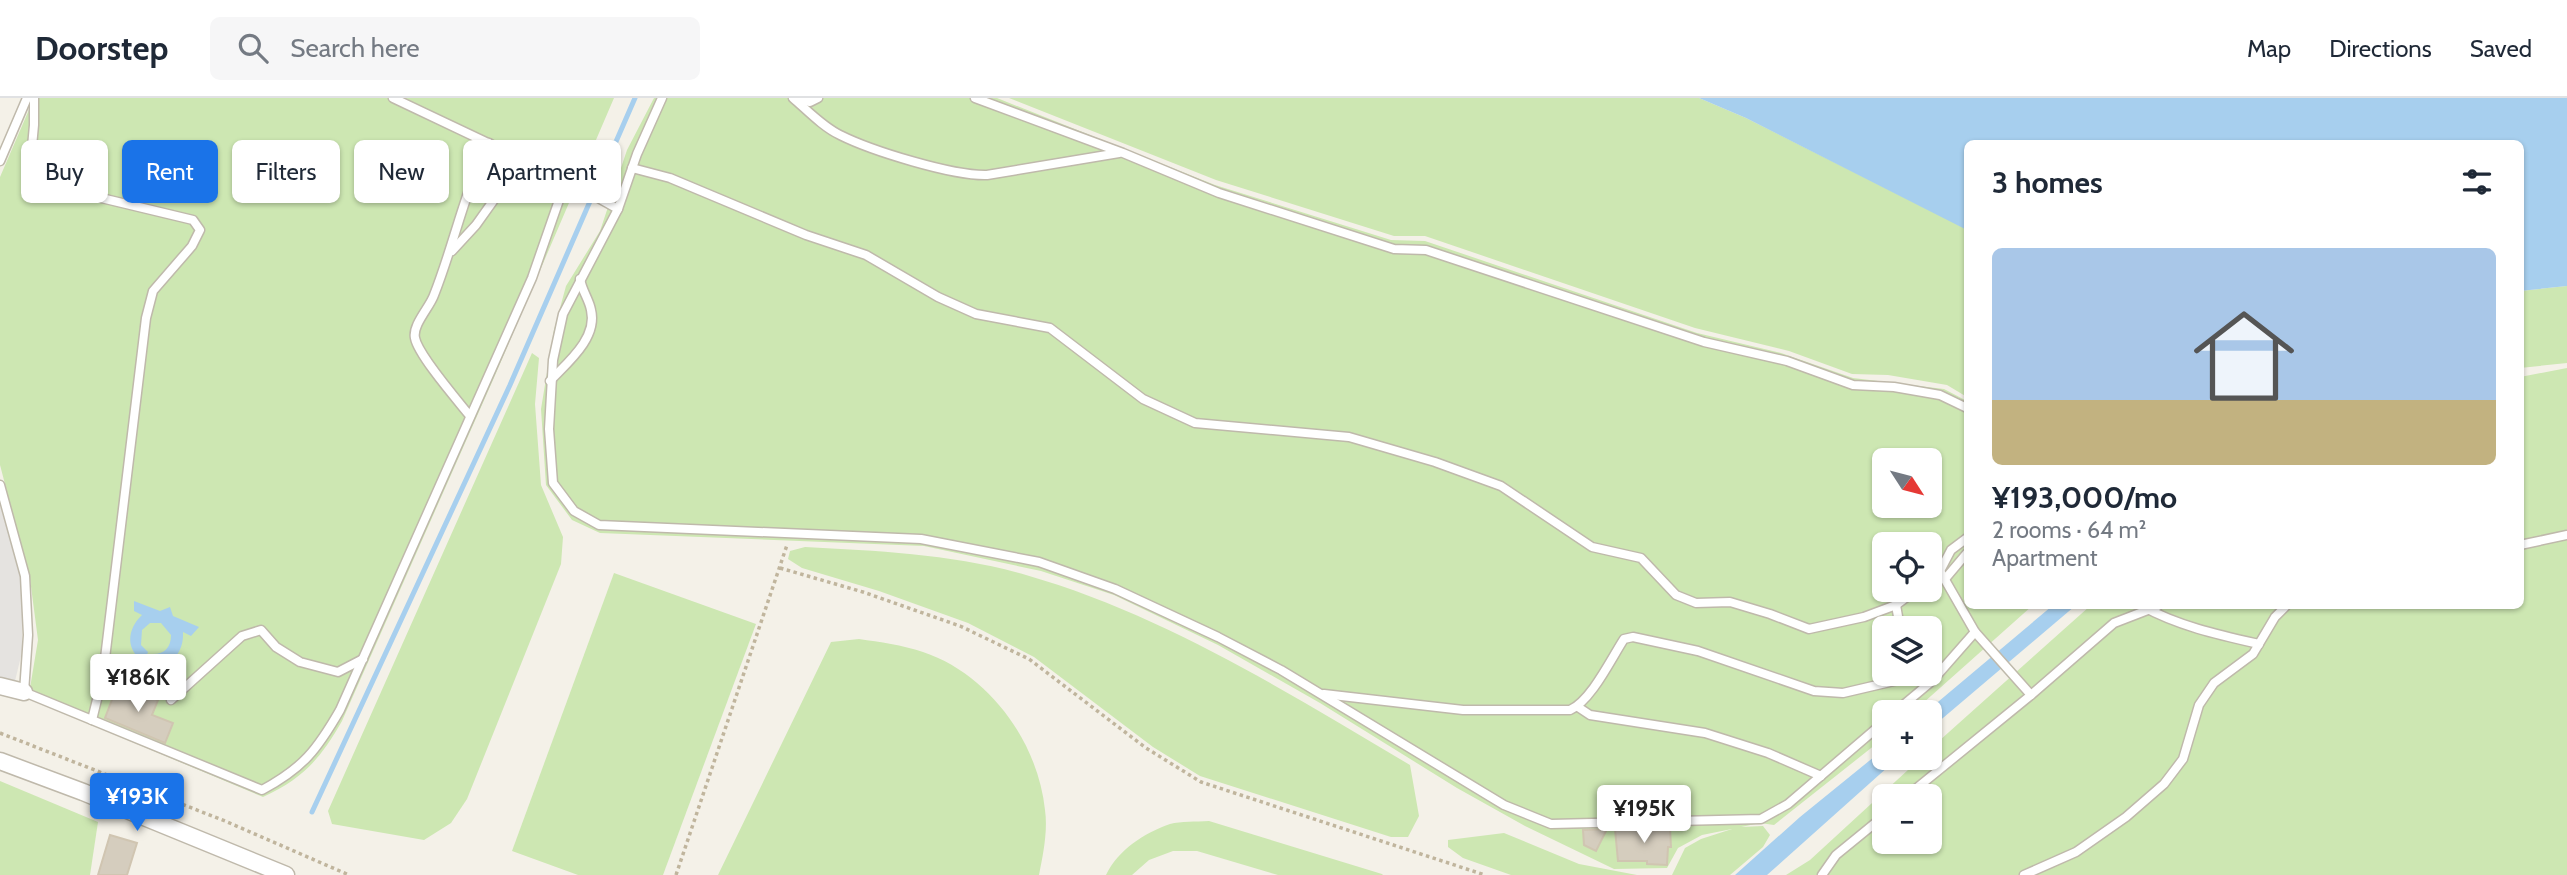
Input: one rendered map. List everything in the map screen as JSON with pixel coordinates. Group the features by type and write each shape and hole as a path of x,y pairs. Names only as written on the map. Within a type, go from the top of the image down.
{"street":[{"path":"0,686 24,692"},
{"path":"0,761 286,875"}],"lane":[{"path":"0,161 27,98"},
{"path":"34,98 30,168 43,184 193,220 200,230 192,246 153,291 146,318 103,675 92,720"},
{"path":"393,98 483,140"},
{"path":"412,98 416,108"},
{"path":"662,98 617,208 563,314 550,381 553,483 574,511 599,525 921,539 1039,562 1115,589 1218,637 1322,694 1504,805 1551,824 1761,819 1788,804 1872,732"},
{"path":"793,98 810,102 818,98"},
{"path":"793,98 838,135 893,155 970,176 1123,152"},
{"path":"975,98 1123,152 1219,193 1394,249 1426,250 1704,342 1787,361 1853,385 1894,387 1940,395 1964,407"},
{"path":"632,169 670,177 806,235 866,255 938,297 976,314 1050,328 1143,399 1195,423 1349,437 1435,462 1501,486 1592,547 1641,558 1676,596 1696,603 1730,602 1809,629 1864,617 1901,602"},
{"path":"466,203 433,298 414,332 415,341 470,416"},
{"path":"449,255 492,203"},
{"path":"0,485 26,576 29,635 24,692 262,790 287,777 319,747 340,710 531,278 558,203"},
{"path":"608,203 617,208"},
{"path":"550,381 577,351 592,329 592,310 579,279"},
{"path":"2524,544 2567,536"},
{"path":"1964,540 1951,550 1943,575 1975,632 2030,695"},
{"path":"1943,575 1964,556"},
{"path":"1896,606 1898,616"},
{"path":"1922,784 2114,623 2142,609"},
{"path":"2150,609 2204,630 2259,645"},
{"path":"2024,875 2076,852 2126,817 2164,784 2183,759 2199,705 2214,683 2244,663 2283,609"},
{"path":"171,700 242,636 261,630 276,647 300,662 338,672 363,659"},
{"path":"1942,668 1975,632"},
{"path":"1322,694 1463,710 1570,710 1578,706 1592,689 1624,639 1633,637 1698,651 1814,691 1843,692 1872,685"},
{"path":"1909,700 1926,686"},
{"path":"1578,706 1590,715 1705,733 1768,753 1821,776"},
{"path":"1822,875 1836,855 1872,826"}],"path":[{"path":"676,875 791,535"},
{"path":"780,568 863,592 960,626 1029,660 1146,748 1201,782 1485,875"},
{"path":"0,733 225,821 349,875"}],"green space":[{"path":"34,98 614,98 596,140 463,140 463,203 569,203 342,721 310,766 290,782 263,797 35,701 30,688 38,640 30,579 0,465 0,177"},
{"path":"654,98 997,98 1215,185 1391,240 1425,241 1697,333 1781,353 1853,378 1944,389 1964,399 1964,609 2029,609 1926,700 1872,700 1872,747 1774,825 1760,823 1741,827 1763,826 1770,835 1763,847 1730,875 1672,875 1685,848 1701,839 1732,829 1702,835 1678,848 1667,868 1614,869 1525,826 1457,788 1320,703 1218,645 1114,595 1041,571 924,546 600,533 572,520 546,485 541,409 554,330 566,286 600,231 609,203 621,203 621,168 627,150"},
{"path":"1009,98 1699,98 1746,118 1964,227 1964,395 1947,385 1888,375 1852,374 1789,351 1695,328 1425,236 1394,236 1216,180"},
{"path":"2567,286 2567,363 2524,368 2524,291"},
{"path":"532,353 539,358 535,404 541,485 563,537 561,564 467,799 451,823 424,840 332,824 328,811"},
{"path":"2567,368 2567,875 1786,875 1810,860 1872,803 1872,854 1942,854 1942,784 1893,784 1908,770 1942,770 1942,738 2087,609 2524,609 2524,376"},
{"path":"805,547 972,562 1026,575 1127,611 1176,633 1271,683 1410,765 1419,816 1408,837 1391,837 1200,776 1153,747 1034,657 968,623 879,591 802,568 788,559 790,551"},
{"path":"614,573 756,624 663,875 578,875 512,851"},
{"path":"859,639 923,652 947,662 969,676 1006,714 1021,736 1040,785 1046,826 1039,875 718,875 831,642"},
{"path":"0,781 98,822 90,875 0,875"},
{"path":"1209,821 1383,875 1278,875 1197,851 1173,851 1149,860 1132,875 1106,875 1125,850 1151,832 1174,823"},
{"path":"1504,833 1579,864 1637,875 1511,875 1463,858 1448,847 1448,840"}],"shaded area":[{"path":"0,505 22,580 22,652 15,681 0,677"}],"water":[{"path":"1699,98 2567,98 2567,286 2524,291 2524,140 1964,140 1964,228 1746,118"},
{"path":"134,601 160,611 170,607 173,616 199,627 191,636 183,632 181,647 169,662 148,664 153,654 164,651 170,643 171,635 161,623 150,623 142,630 141,645 148,652 144,662 134,652 131,633 142,615 134,611"},
{"path":"2048,609 2071,609 1942,719 1940,700"},
{"path":"1872,759 1872,770 1885,770 1767,875 1735,875"}],"building":[{"path":"118,684 158,700 152,715 173,723 165,743 105,718"},
{"path":"1670,828 1671,847 1668,847 1667,865 1647,864 1647,861 1618,861 1615,829"},
{"path":"1607,829 1596,851 1584,845 1583,830"},
{"path":"110,835 137,843 127,875 98,875"}],"waterway":[{"path":"312,812 510,385 635,98"}]}
